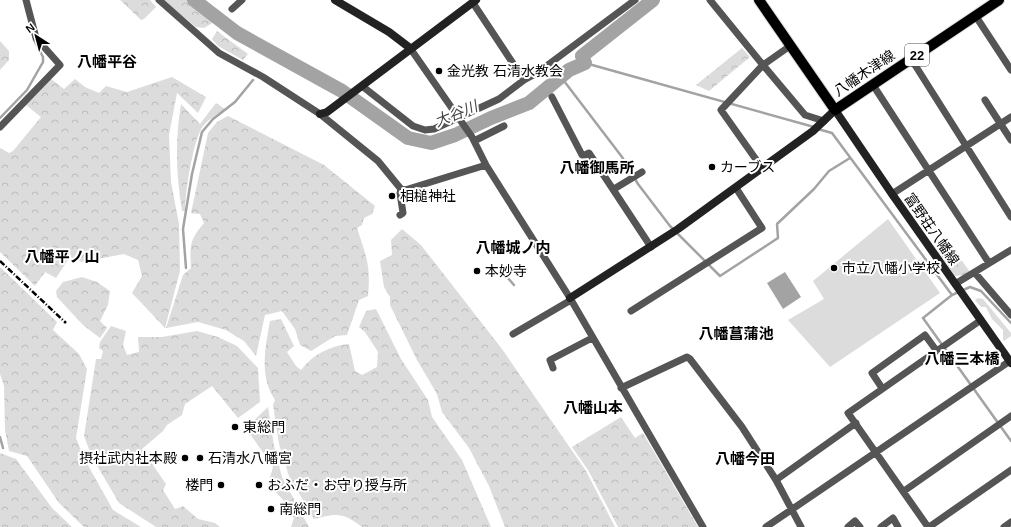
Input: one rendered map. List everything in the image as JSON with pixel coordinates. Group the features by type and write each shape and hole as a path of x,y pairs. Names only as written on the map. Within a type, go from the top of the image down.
{"main road":[{"name":"八幡木津線","path":"759,0 834,110 999,0"}],"street":[{"path":"0,127 60,65 36,38 26,0"},
{"path":"159,0 219,53 263,77 320,114 378,161 401,189 405,190 486,165"},
{"path":"232,9 242,0"},
{"path":"335,0 389,32 410,48 473,139 486,165 570,299 704,527"},
{"path":"360,87 413,126 425,130 434,129 499,99 524,80 537,73 635,0"},
{"path":"710,0 805,115 823,122"},
{"path":"320,114 327,112 474,1 524,80"},
{"path":"975,15 1010,66"},
{"path":"762,168 721,110 732,96 763,65 790,46"},
{"path":"908,60 915,65 1011,217"},
{"path":"873,85 989,264"},
{"path":"552,97 582,155 589,152 651,247"},
{"path":"985,100 1011,140"},
{"path":"513,334 675,231 813,131 834,110"},
{"name":"富野荘八幡線","path":"834,110 1010,362"},
{"path":"892,194 1011,117"},
{"path":"473,139 504,126"},
{"path":"614,189 637,175"},
{"path":"630,311 762,228 736,188"},
{"path":"400,215 403,213 400,193 401,189"},
{"path":"955,284 1011,250"},
{"path":"975,273 1011,315"},
{"path":"981,320 945,343 848,413 929,527 1011,470"},
{"path":"882,388 872,373 878,368 925,335 937,349"},
{"path":"553,368 550,360 592,338"},
{"path":"621,388 687,357 690,359 742,427 776,480 801,527"},
{"path":"766,527 1010,362"},
{"path":"904,491 1011,416"},
{"path":"776,480 856,423"},
{"path":"881,527 893,518 898,527"},
{"path":"848,527 855,521 860,527"},
{"path":"1004,527 1011,522"}],"green space":[{"path":"120,0 150,0 156,7 144,19 141,20"},
{"path":"163,0 187,0 214,22 204,28 196,27"},
{"path":"217,31 248,54 243,60 218,46 212,39"},
{"path":"0,41 9,51 9,60 0,70"},
{"path":"742,48 750,57 709,91 696,85"},
{"path":"172,77 206,97 198,113 177,93 169,135 171,182 179,224 180,271 165,328 132,293 142,276 138,260 124,254 82,262 70,257 56,278 45,272 35,286 0,252 0,148 9,153 13,151 41,117 26,105 51,79 64,89 75,79 85,87 99,93 106,86 127,92"},
{"path":"216,103 225,109 208,121 199,133 190,167 185,211 182,211 178,184 177,158 181,104 200,124"},
{"path":"228,116 324,165 375,206 372,214 364,218 362,225 357,228 368,268 368,296 359,300 347,335 335,336 311,351 300,345 295,329 282,311 265,315 256,356 244,341 226,330 198,322 166,328 183,275 191,268 191,248 193,239 204,223 200,214 191,213 208,133 217,122"},
{"path":"888,219 940,293 830,367 788,320 824,299 813,281"},
{"path":"402,229 421,245 502,349 586,471 615,527 505,527 489,486 469,448 442,412 437,394 417,360 390,305 390,297 384,287 380,261 392,255 391,240"},
{"path":"946,238 970,272 967,275 955,276 934,247"},
{"path":"0,267 57,322 53,330 79,354 87,369 76,438 85,460 113,510 141,527 84,527 59,503 27,456 9,451 5,430 4,386 0,374"},
{"path":"82,277 97,282 110,291 108,305 100,321 107,328 100,338 83,325 57,297 56,291 63,282"},
{"path":"978,298 983,299 1011,333 1011,336 1004,341 1003,330 992,319 986,307 981,307 975,300"},
{"path":"376,309 401,359 428,400 432,417 462,460 491,527 362,527 345,516 340,515 314,519 289,476 279,444 273,405 275,400 270,391 265,372 266,341 270,321 281,319 294,346 287,352 296,366 301,370 310,360 322,352 349,344 355,371 362,375 377,367 378,352 365,332 359,327 366,311"},
{"path":"111,326 126,331 123,345 127,355 139,352 138,337 162,337 197,331 218,337 237,346 258,368 260,402 238,418 212,386 185,404 182,415 167,425 163,431 142,449 166,484 163,490 175,509 183,506 198,519 215,523 220,527 156,527 119,503 92,457 84,436 96,359 101,359 103,351 99,348 100,342"},
{"path":"268,407 274,446 282,477 309,527 291,527 294,518 287,504 268,484 273,467 246,428"},
{"path":"621,417 635,438 643,433 698,527 618,527 588,470 572,447"},
{"path":"0,453 16,459 52,508 72,527 0,527"}],"shaded area":[{"path":"785,272 801,297 783,309 767,283"}],"waterway":[{"name":"大谷川","path":"194,0 237,33 342,91 408,138 431,143 455,135 491,118 529,103 569,70 585,63 582,56 653,0"},
{"path":"0,118 27,90 43,62 43,57 34,40"},
{"path":"585,63 814,127"},
{"path":"561,77 622,157 638,184 670,226 720,276 778,238 777,224 814,189 829,171 850,158"},
{"path":"186,268 183,229 192,174 202,132 213,119 235,102 253,80"},
{"path":"818,129 832,133 952,295"},
{"path":"499,268 514,285"},
{"path":"1011,323 981,291 970,287 952,295 923,318 1011,441"},
{"path":"0,437 3,448"}],"railway":[{"path":"0,261 66,323"}],"place":[{"name":"金光教 石清水教会","path":"439,71"},
{"name":"カーブス","path":"712,167"},
{"name":"相槌神社","path":"392,196"},
{"name":"市立八幡小学校","path":"834,268"},
{"name":"本妙寺","path":"477,271"},
{"name":"東総門","path":"235,427"},
{"name":"摂社武内社本殿","path":"185,458"},
{"name":"石清水八幡宮","path":"200,458"},
{"name":"楼門","path":"221,485"},
{"name":"おふだ・お守り授与所","path":"259,485"},
{"name":"南総門","path":"271,509"}],"district":[{"name":"八幡平谷","path":"107,62"},
{"name":"八幡御馬所","path":"597,168"},
{"name":"八幡城ノ内","path":"513,248"},
{"name":"八幡平ノ山","path":"62,257"},
{"name":"八幡菖蒲池","path":"736,334"},
{"name":"八幡三本橋","path":"962,359"},
{"name":"八幡山本","path":"593,408"},
{"name":"八幡今田","path":"745,459"}]}
